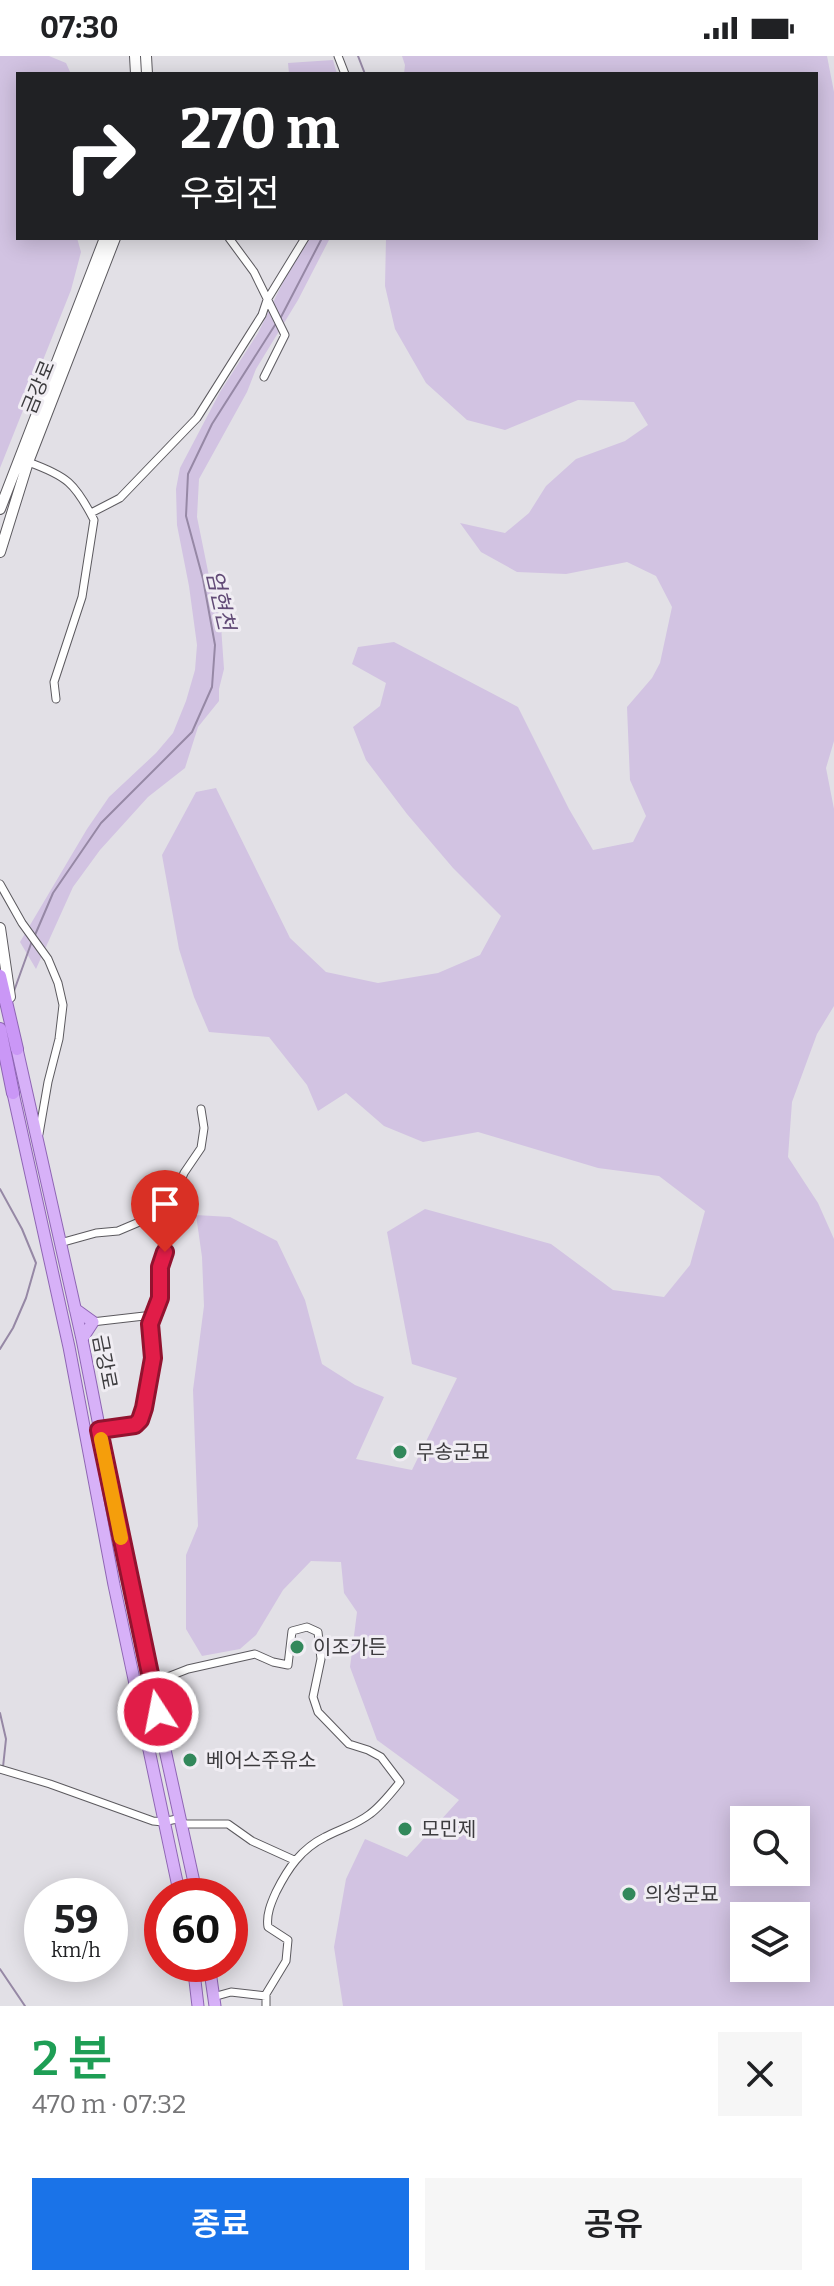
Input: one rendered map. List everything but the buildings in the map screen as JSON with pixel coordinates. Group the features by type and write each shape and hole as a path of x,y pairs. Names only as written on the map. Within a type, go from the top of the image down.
{"highway":[{"path":"0,976 17,1049"},
{"path":"0,1029 11,1086"}],"main road":[{"name":"금강로","path":"0,509 104,240"},
{"name":"금강로","path":"0,552 28,462 114,240"},
{"name":"금강로","path":"0,928 17,1049 79,1322 193,1878"},
{"path":"0,1053 11,1086"},
{"name":"금강로","path":"11,1086 176,1878"},
{"path":"75,1309 93,1322 82,1339"},
{"path":"195,1982 198,2006"},
{"path":"211,1982 214,2002"}],"street":[{"path":"230,240 254,272 285,335 264,377"},
{"path":"91,513 120,498 197,418 262,315 267,300 304,240"},
{"path":"28,462 58,473 69,481 94,520 82,597 54,682 56,699"},
{"path":"0,884 24,926 48,959 63,1005 38,1144"},
{"path":"60,1243 96,1233 118,1231 144,1220 159,1201 178,1188 201,1148 204,1128 201,1109"},
{"path":"99,1430 135,1425 144,1408 153,1358 150,1324 160,1298 160,1267 166,1236 153,1211"},
{"path":"63,1325 153,1315"},
{"path":"153,1688 165,1678 188,1669 255,1654 288,1665 292,1631 307,1627 318,1632 321,1659 313,1697 318,1712 349,1744 381,1757 400,1782 371,1813 305,1849 294,1860 266,1919 268,1927 288,1940 286,1961 266,1996 266,2006"},
{"path":"0,1769 153,1821 228,1824 252,1841 294,1860"},
{"path":"214,2002 231,1992 266,1996"}],"shaded area":[{"path":"0,56 49,56 66,63 70,72 16,72 16,240 78,240 81,252 71,290 0,468"},
{"path":"402,56 827,56 834,92 834,741 826,768 834,809 834,1006 817,1034 792,1102 788,1157 818,1203 834,1239 834,2006 343,2006 334,1947 346,1879 365,1839 407,1857 459,1800 377,1740 350,1667 357,1612 344,1593 341,1562 311,1561 283,1590 256,1635 240,1649 202,1656 186,1629 186,1555 198,1526 193,1390 204,1306 196,1215 230,1217 277,1241 305,1300 322,1364 355,1385 384,1397 356,1459 412,1470 457,1378 412,1364 387,1232 425,1209 551,1244 613,1290 664,1297 690,1265 705,1211 659,1176 598,1168 478,1132 423,1142 384,1126 346,1093 318,1111 307,1085 269,1037 209,1032 179,949 162,855 196,792 216,788 290,938 326,972 378,983 438,973 480,955 501,916 453,868 407,814 366,760 353,727 380,706 386,683 352,664 358,647 394,642 518,707 593,850 633,842 646,816 630,780 627,707 652,678 660,663 672,607 656,576 627,562 566,574 517,572 481,552 460,523 505,533 529,513 546,486 576,459 625,441 648,425 634,402 578,400 505,430 467,420 426,383 395,329 385,286 386,240 818,240 818,72 404,72"},
{"path":"333,60 336,72 289,72 288,63"},
{"path":"307,240 329,240 298,300 256,369 247,392 199,479 197,517 221,626 224,669 219,701 198,727 185,768 148,797 100,850 73,887 36,969 20,942 109,797 173,733 186,701 195,670 197,645 177,525 176,489 180,468 220,392 258,333"}],"waterway":[{"name":"엄현천","path":"358,56 364,72"},
{"name":"엄현천","path":"281,317 321,240"},
{"name":"엄현천","path":"35,935 53,893 101,823 192,732 212,687 215,645 203,579 186,516 188,474 212,424 275,325"},
{"name":"엄현천","path":"14,991 32,941"},
{"name":"엄현천","path":"0,1189 36,1263 26,1298 0,1349"},
{"name":"엄현천","path":"0,1713 6,1739 3,1767"},
{"name":"엄현천","path":"0,1969 25,2006"}],"slow traffic":[{"path":"101,1439 121,1538"}],"place":[{"name":"무송군묘","path":"400,1452"},
{"name":"이조가든","path":"297,1647"},
{"name":"베어스주유소","path":"190,1760"},
{"name":"모민제","path":"405,1829"},
{"name":"의성군묘","path":"629,1894"}],"route":[{"path":"158,1712 99,1430 135,1425 140,1420 153,1358 150,1324 160,1298 160,1267 165,1252"}]}
